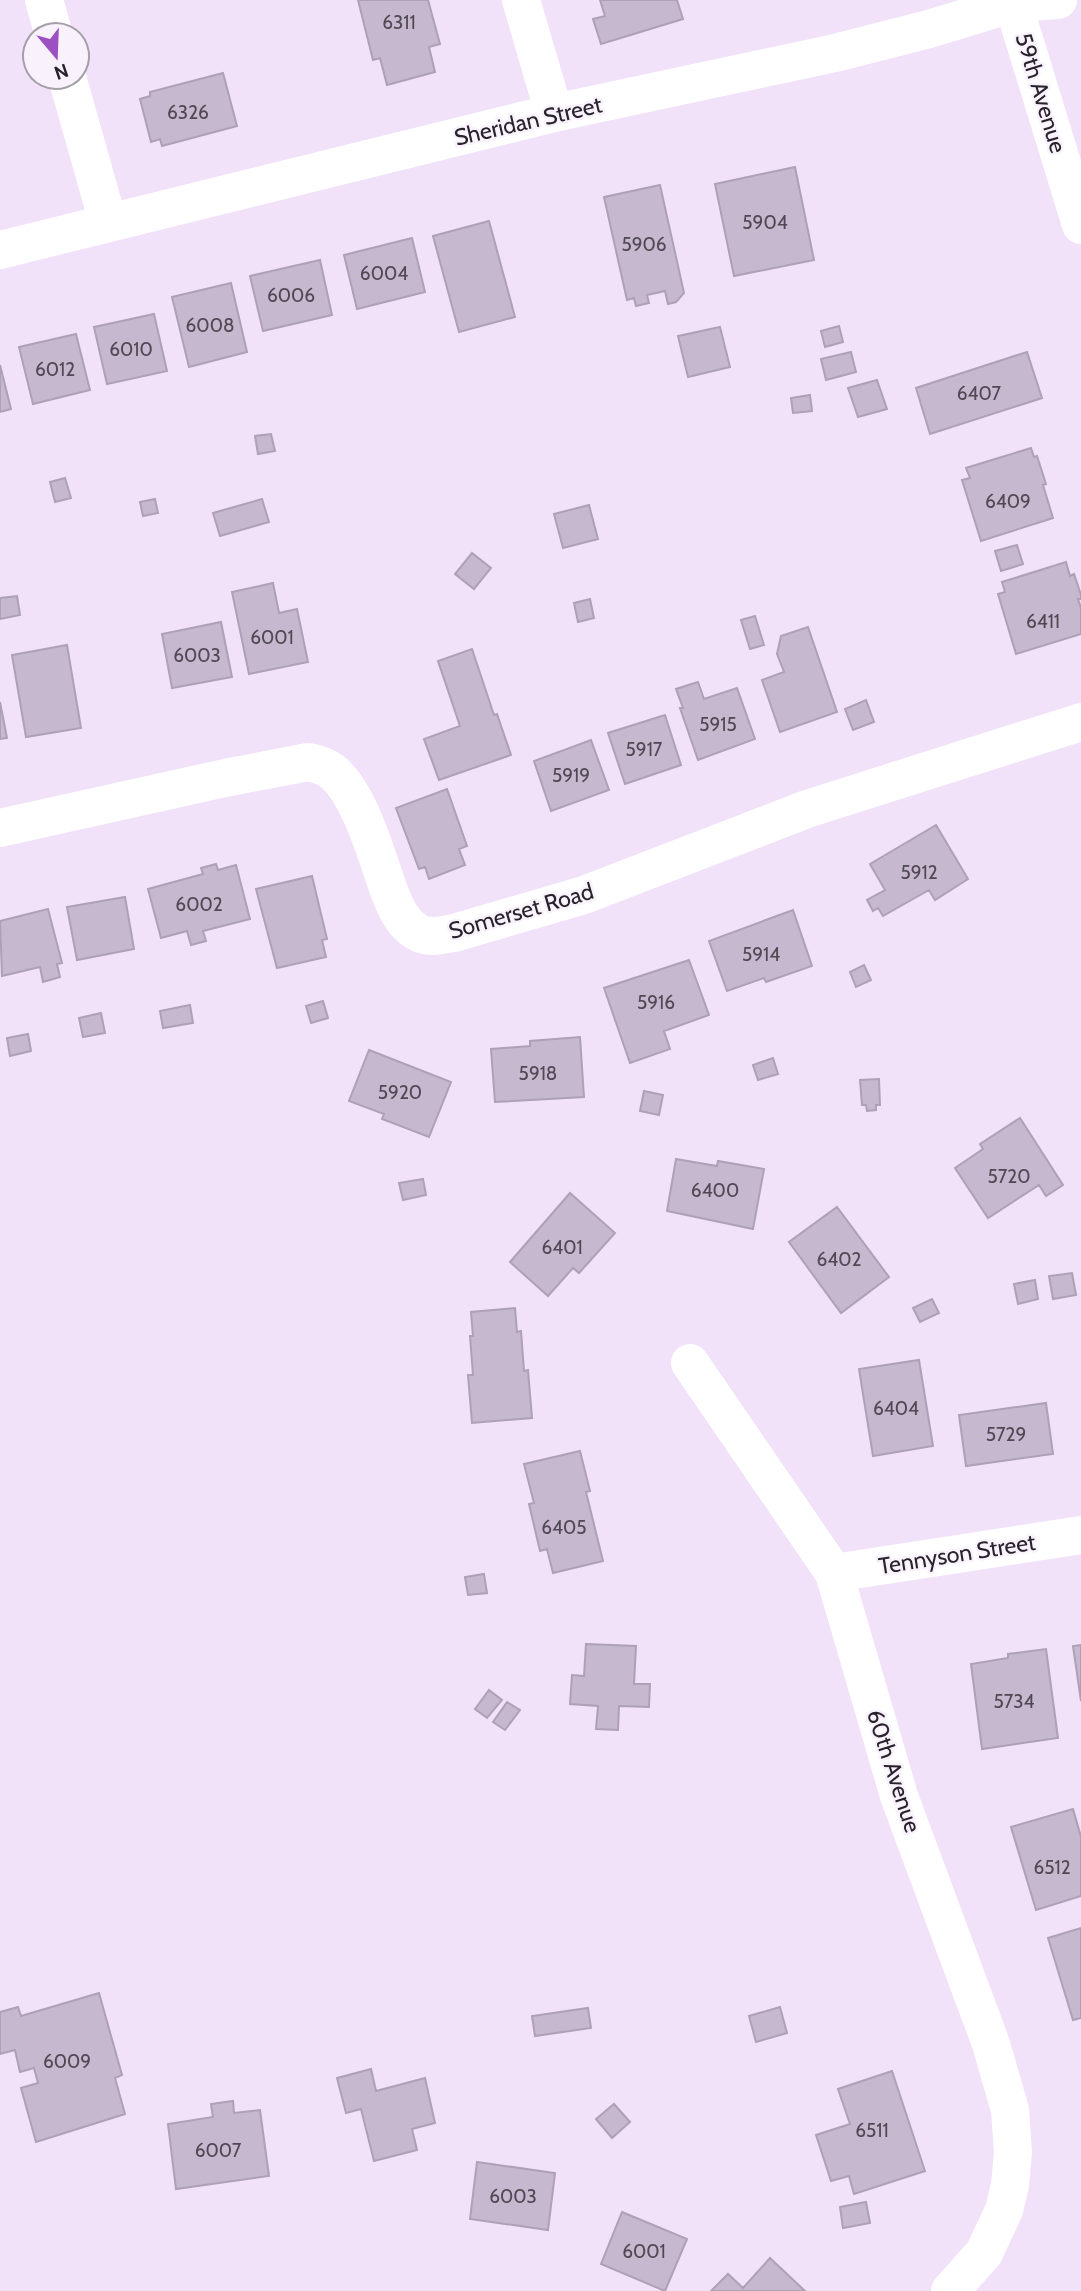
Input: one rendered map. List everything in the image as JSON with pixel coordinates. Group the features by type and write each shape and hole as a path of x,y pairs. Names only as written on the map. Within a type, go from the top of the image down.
{"street":[{"path":"44,0 50,21"},
{"path":"521,0 554,113"},
{"name":"Sheridan Street","path":"0,250 554,113 835,53 929,29 1013,2 1058,0"},
{"name":"59th Avenue","path":"1013,2 1081,225"},
{"path":"70,91 108,222"},
{"name":"Somerset Road","path":"0,828 225,778 298,764 315,764 337,775 347,790 362,817 395,905 407,924 419,933 432,936 454,933 584,895 807,809 1081,722"},
{"name":"60th Avenue","path":"690,1363 834,1573 899,1796 991,2045 1010,2110 1013,2152 1004,2210 984,2253 950,2291"},
{"name":"Tennyson Street","path":"834,1573 1081,1535"}],"building":[{"path":"358,0 428,0 440,44 429,47 435,72 387,85 380,58 373,60"},
{"path":"600,0 677,0 683,19 601,44 593,19 605,16"},
{"path":"223,73 237,126 162,146 160,139 151,142 140,99 150,96 150,92"},
{"path":"795,167 814,260 734,276 715,184"},
{"path":"660,185 684,293 676,302 668,304 665,291 647,295 649,303 636,306 634,298 627,300 604,197"},
{"path":"489,221 515,317 459,332 433,236"},
{"path":"412,238 425,292 357,309 344,255"},
{"path":"320,260 332,315 263,331 250,276"},
{"path":"231,283 247,352 189,367 172,297"},
{"path":"154,314 167,371 107,384 94,327"},
{"path":"839,326 843,342 825,347 821,331"},
{"path":"720,327 730,367 688,377 678,336"},
{"path":"76,334 90,390 33,404 19,347"},
{"path":"851,352 856,372 826,380 821,359"},
{"path":"1027,352 1042,398 930,434 916,388"},
{"path":"0,365 11,409 0,412"},
{"path":"877,380 887,409 858,417 848,388"},
{"path":"810,395 812,411 793,413 791,398"},
{"path":"271,434 275,451 258,454 255,436"},
{"path":"1031,448 1034,457 1037,456 1046,484 1043,485 1053,518 981,541 962,480 970,478 966,468"},
{"path":"65,478 71,498 55,502 50,482"},
{"path":"155,499 158,513 143,516 140,502"},
{"path":"262,499 269,522 220,536 213,513"},
{"path":"589,505 598,539 563,548 554,514"},
{"path":"1017,545 1023,564 1001,571 995,551"},
{"path":"472,553 491,568 474,589 455,574"},
{"path":"1066,562 1070,576 1074,574 1081,595 1081,599 1078,599 1081,608 1081,634 1016,654 998,594 1005,592 1002,582"},
{"path":"273,583 279,613 297,609 308,662 249,674 232,592"},
{"path":"17,596 20,615 0,619 0,598"},
{"path":"590,599 594,618 578,622 574,603"},
{"path":"755,616 764,645 750,649 741,620"},
{"path":"221,622 232,677 172,688 162,634"},
{"path":"808,627 837,712 780,732 762,680 784,672 777,654 781,636"},
{"path":"67,645 81,728 26,737 12,655"},
{"path":"472,649 494,715 497,714 511,755 439,780 424,739 460,726 438,661"},
{"path":"698,682 704,699 737,688 755,739 698,760 676,689"},
{"path":"866,700 874,722 853,730 845,709"},
{"path":"0,702 7,738 0,739"},
{"path":"665,715 681,765 625,784 608,733"},
{"path":"591,740 609,790 551,811 534,761"},
{"path":"447,789 467,846 459,849 465,865 429,879 425,867 419,869 396,808"},
{"path":"936,825 968,879 935,900 929,890 883,916 878,908 873,911 867,900 885,890 870,864"},
{"path":"216,864 218,870 236,865 250,919 203,931 206,941 191,945 187,931 161,938 148,889 203,874 201,868"},
{"path":"312,876 327,939 322,940 326,957 277,968 256,889"},
{"path":"125,897 134,949 77,960 67,907"},
{"path":"48,909 62,963 57,964 60,977 43,982 40,967 2,976 0,921"},
{"path":"793,910 812,966 766,982 764,978 727,991 709,941"},
{"path":"689,960 709,1015 664,1031 670,1049 630,1063 604,988"},
{"path":"864,965 871,980 856,987 850,972"},
{"path":"323,1001 328,1018 311,1023 306,1006"},
{"path":"190,1005 193,1023 163,1028 160,1011"},
{"path":"101,1013 105,1033 83,1037 79,1018"},
{"path":"28,1034 31,1051 10,1056 7,1038"},
{"path":"580,1037 584,1097 495,1102 491,1049 530,1046 530,1041"},
{"path":"369,1050 451,1082 429,1137 382,1119 384,1114 349,1101"},
{"path":"773,1058 778,1074 758,1080 753,1065"},
{"path":"879,1079 880,1105 876,1105 876,1110 867,1111 866,1105 862,1105 860,1080"},
{"path":"644,1091 663,1095 659,1115 640,1111"},
{"path":"1020,1118 1063,1185 1046,1196 1039,1185 988,1218 955,1168 983,1149 980,1144"},
{"path":"676,1159 717,1166 718,1161 764,1169 753,1229 667,1211"},
{"path":"423,1179 426,1195 403,1200 399,1183"},
{"path":"570,1193 615,1233 579,1273 573,1268 548,1296 510,1262"},
{"path":"837,1207 889,1277 841,1313 789,1242"},
{"path":"1072,1273 1076,1295 1053,1299 1049,1276"},
{"path":"1035,1280 1038,1299 1018,1304 1014,1284"},
{"path":"932,1299 939,1313 920,1322 913,1308"},
{"path":"515,1308 517,1332 521,1331 524,1371 528,1370 532,1418 472,1423 468,1375 473,1375 471,1312"},
{"path":"919,1360 933,1446 873,1456 859,1369"},
{"path":"1046,1403 1053,1454 966,1466 959,1415"},
{"path":"580,1451 590,1491 586,1492 603,1561 553,1573 547,1549 540,1551 529,1504 534,1503 524,1464"},
{"path":"484,1574 487,1593 468,1595 465,1577"},
{"path":"586,1644 636,1646 634,1684 650,1684 649,1707 619,1706 618,1730 596,1729 598,1706 570,1704 572,1675 584,1676"},
{"path":"1081,1645 1081,1701 1073,1646"},
{"path":"1046,1649 1058,1738 982,1749 971,1664 1008,1658 1008,1654"},
{"path":"489,1690 502,1700 487,1718 475,1709"},
{"path":"507,1702 520,1710 505,1730 493,1722"},
{"path":"1073,1809 1081,1837 1081,1896 1036,1910 1011,1827"},
{"path":"1081,1928 1081,2018 1073,2020 1048,1938"},
{"path":"99,1993 122,2075 115,2078 125,2114 36,2142 21,2088 38,2083 34,2068 20,2072 15,2050 0,2054 0,2012 18,2007 21,2016"},
{"path":"780,2007 787,2033 756,2042 749,2016"},
{"path":"588,2008 591,2028 535,2036 532,2016"},
{"path":"371,2069 376,2091 425,2078 435,2123 412,2129 417,2150 374,2161 361,2109 346,2113 337,2078"},
{"path":"892,2071 925,2171 854,2194 849,2176 831,2181 816,2135 850,2124 838,2089"},
{"path":"233,2101 234,2113 260,2110 269,2176 176,2189 168,2124 213,2117 211,2104"},
{"path":"614,2104 630,2122 612,2138 596,2119"},
{"path":"477,2162 555,2173 548,2230 470,2219"},
{"path":"866,2202 870,2223 843,2228 840,2207"},
{"path":"622,2212 687,2239 665,2291 601,2264"},
{"path":"770,2258 805,2291 711,2291 728,2274 743,2288"}]}
